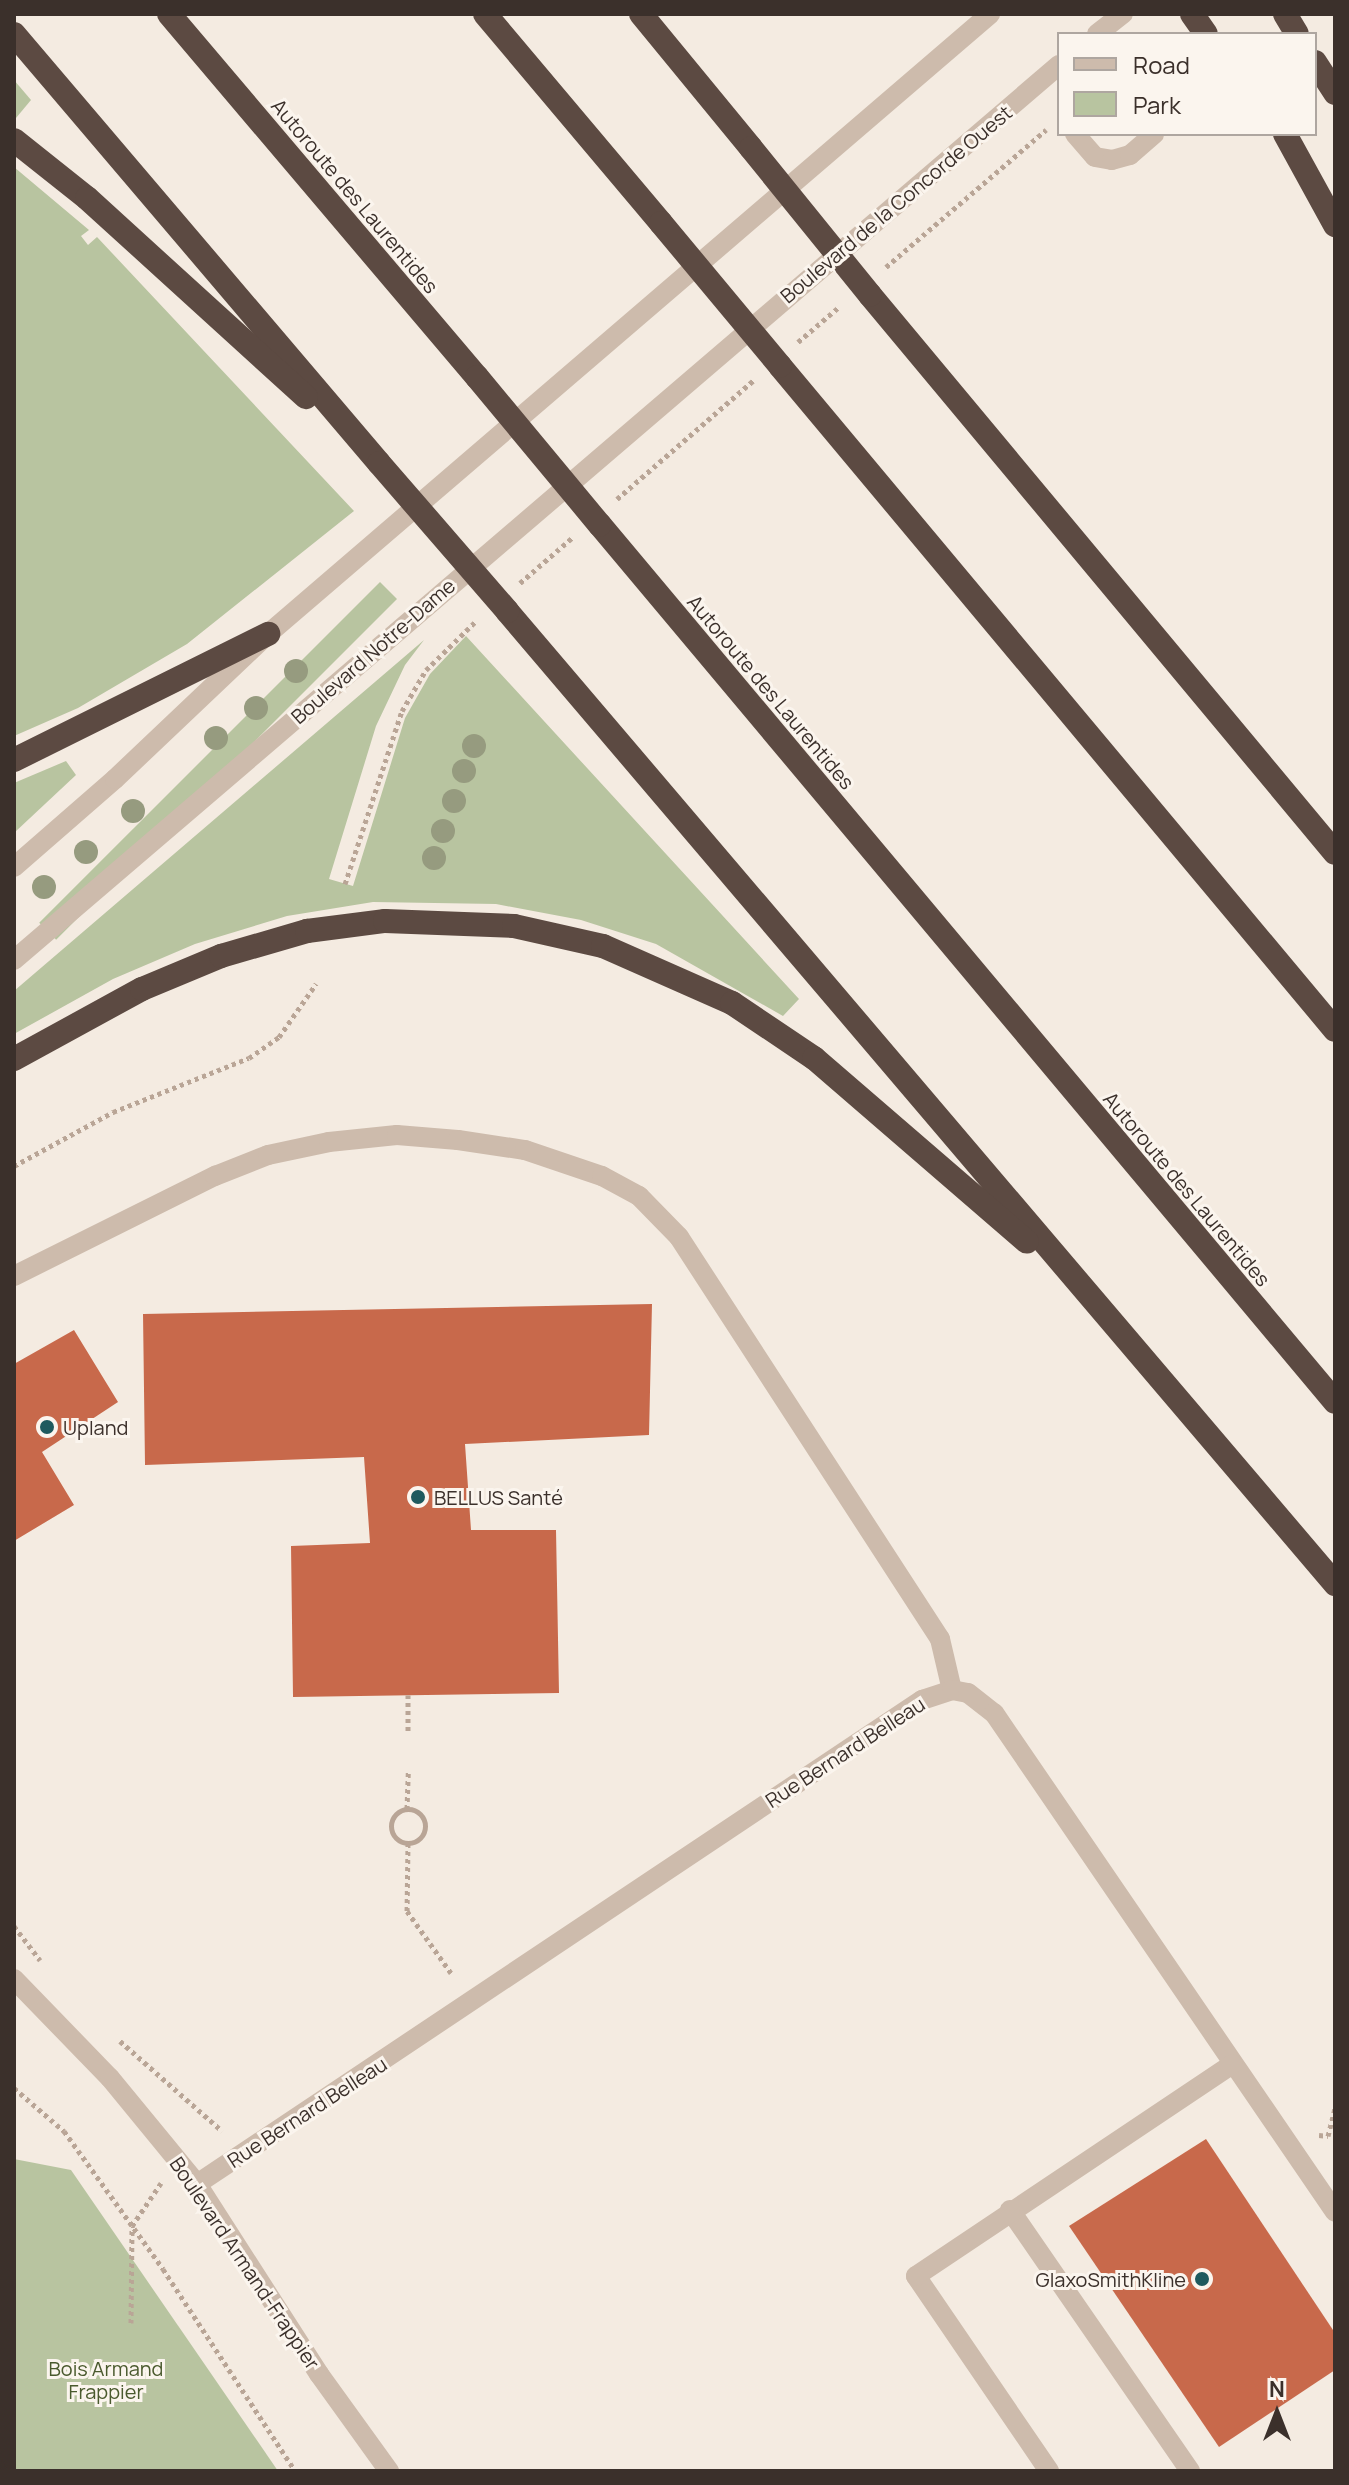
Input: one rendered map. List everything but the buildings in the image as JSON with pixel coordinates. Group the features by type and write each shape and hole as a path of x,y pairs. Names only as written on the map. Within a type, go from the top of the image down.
{"highway":[{"name":"Autoroute des Laurentides","path":"169,14 1335,1402"},
{"path":"485,14 661,223 786,357 1335,1030"},
{"path":"641,14 1335,853"},
{"path":"1192,14 1205,32"},
{"path":"1285,14 1296,32"},
{"path":"14,34 1335,1584"},
{"path":"1317,65 1335,93"},
{"path":"1286,136 1335,225"},
{"path":"14,140 87,198 379,463"},
{"path":"14,760 268,634"},
{"path":"14,1059 142,989 221,956 307,931 423,920 556,934 650,963 732,1003 773,1030 845,1083 1090,1296"}],"street":[{"path":"14,867 115,779 268,634 990,14"},
{"path":"1100,32 1123,14"},
{"name":"Boulevard de la Concorde Ouest","path":"733,343 1057,67"},
{"path":"1077,136 1095,157 1112,160 1130,155 1152,136"},
{"name":"Boulevard Notre-Dame","path":"14,960 733,343"},
{"path":"14,1276 215,1176 268,1155 329,1142 397,1135 525,1150 602,1176 639,1196 685,1247 940,1639 952,1690 968,1693 994,1713 1335,2212"},
{"name":"Rue Bernard Belleau","path":"197,2184 922,1700 952,1690"},
{"name":"Boulevard Armand-Frappier","path":"17,1987 110,2078 179,2160 311,2362 389,2471"},
{"path":"1049,2471 916,2276 1010,2210 1233,2064"},
{"path":"1010,2210 1190,2471"}],"path":[{"name":"Boulevard de la Concorde Ouest","path":"786,357 1057,121"},
{"path":"14,1166 113,1112 249,1058 279,1037 316,984"},
{"path":"408,1695 408,1732"},
{"path":"407,1809 408,1771"},
{"path":"407,1809 417,1812 425,1825 419,1840 408,1843 393,1836 390,1824 396,1814 407,1809"},
{"path":"408,1843 407,1911 451,1973"},
{"path":"14,1926 44,1965"},
{"path":"118,2039 222,2131"},
{"path":"14,2088 64,2131 132,2226 295,2471"},
{"path":"1309,2134 1328,2136 1335,2108"},
{"path":"131,2323 132,2226 179,2160"}],"green space":[{"path":"14,80 31,100 16,118 14,116"},
{"path":"14,167 89,230 81,236 88,245 97,237 354,511 187,644 78,708 14,736"},
{"path":"380,582 397,599 56,940 39,923"},
{"path":"466,636 799,999 783,1016 656,944 581,920 496,904 373,902 287,916 195,944 113,979 14,1034 14,991 424,640 405,665 376,726 329,879 353,886 405,718 430,674"},
{"path":"66,761 76,775 14,833 14,783"},
{"name":"Bois Armand Frappier","path":"14,2159 71,2170 278,2471 14,2471"}],"place":[{"name":"Upland","path":"47,1427"},
{"name":"BELLUS Santé","path":"418,1497"},
{"name":"GlaxoSmithKline","path":"1202,2279"}]}
